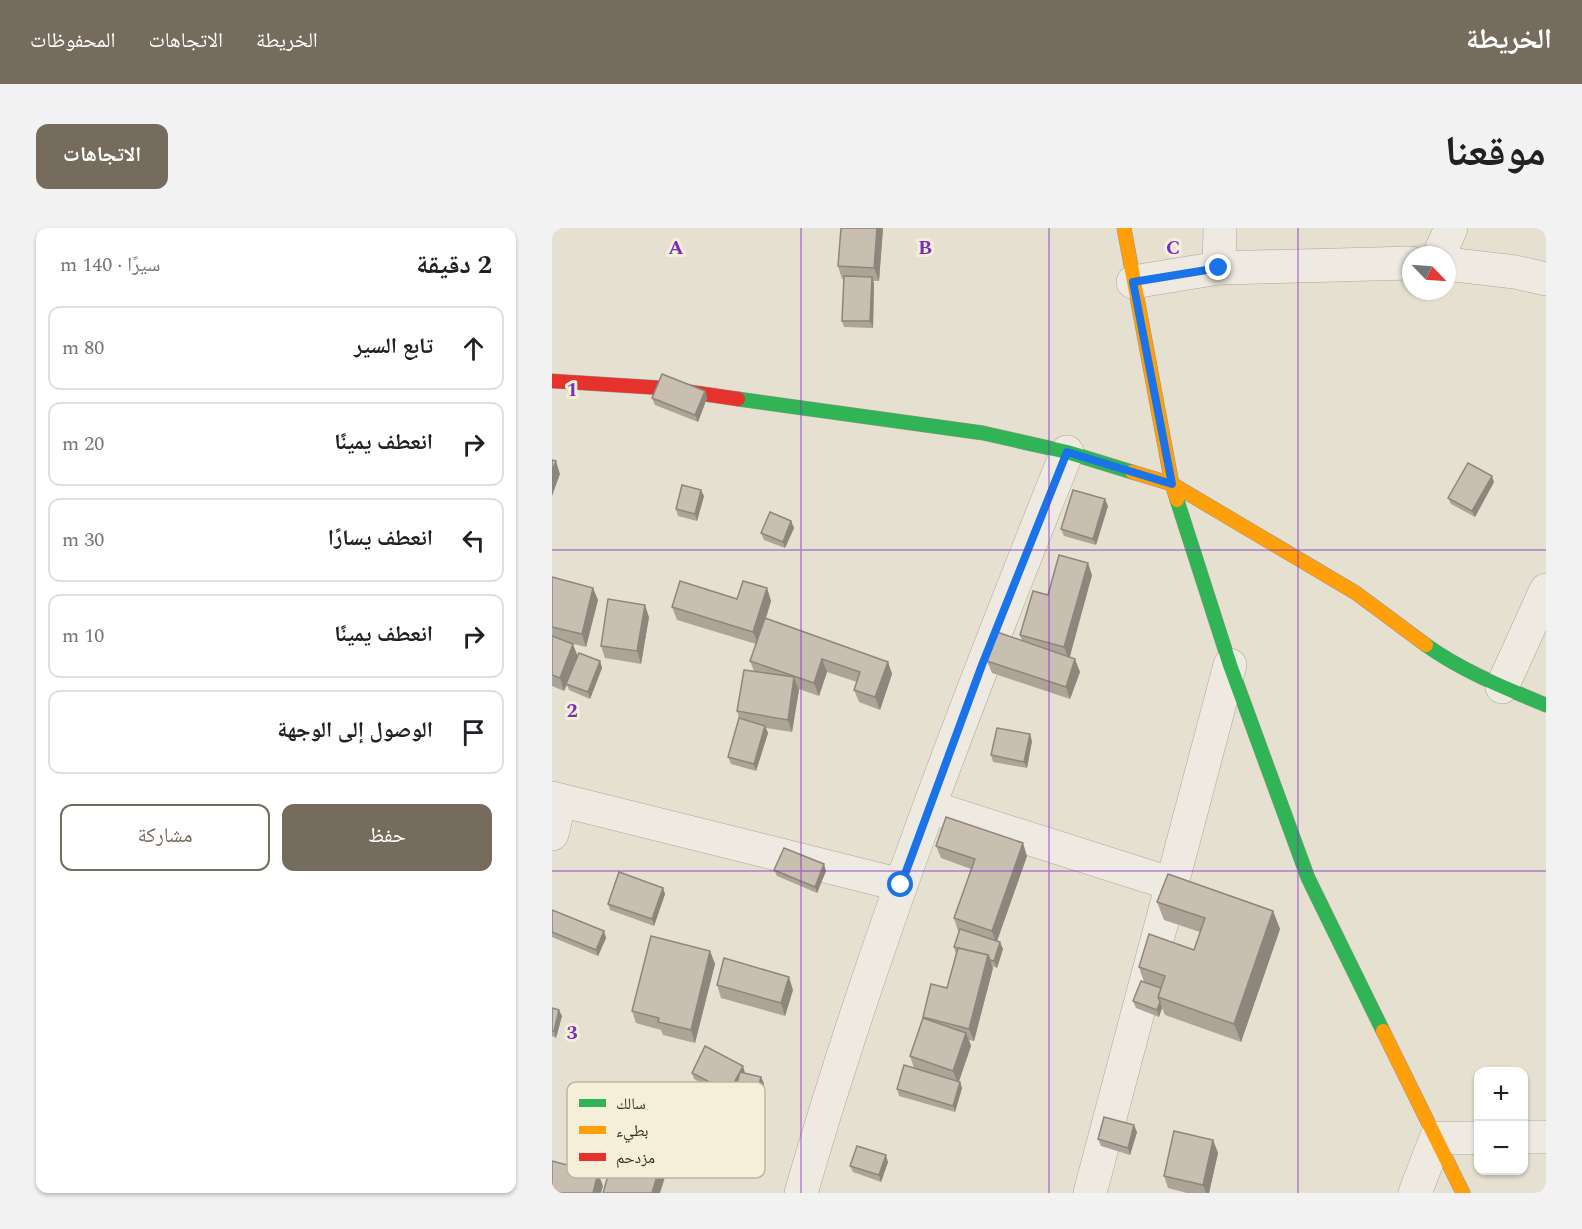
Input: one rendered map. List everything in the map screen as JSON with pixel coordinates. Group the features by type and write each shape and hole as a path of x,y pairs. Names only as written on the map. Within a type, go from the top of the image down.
{"street":[{"path":"1124,228 1172,484 1230,665 1308,878 1463,1193"},
{"path":"1219,268 1221,228"},
{"path":"1443,246 1451,228"},
{"path":"1133,282 1219,268 1402,263"},
{"path":"1456,265 1515,272 1546,279"},
{"path":"552,381 663,388 983,433 1067,452 1172,484 1356,593 1440,655 1502,687 1546,705"},
{"path":"801,1193 820,1128 901,885 982,665 1067,452"},
{"path":"1502,687 1546,590"},
{"path":"1090,1193 1230,665"},
{"path":"552,834 556,800 901,885"},
{"path":"930,807 1172,884"},
{"path":"1528,1137 1546,1137"},
{"path":"1436,1138 1474,1138"},
{"path":"1415,1193 1436,1138"}],"building":[{"path":"841,228 877,228 874,268 838,266"},
{"path":"844,276 872,277 870,321 842,321"},
{"path":"662,374 705,391 695,415 652,398"},
{"path":"1468,463 1492,476 1472,511 1448,498"},
{"path":"682,485 701,490 695,514 676,509"},
{"path":"1073,490 1105,499 1093,539 1061,529"},
{"path":"770,512 791,521 783,542 761,533"},
{"path":"1059,555 1088,563 1064,647 1020,635 1033,591 1048,595"},
{"path":"552,577 593,588 582,634 552,627"},
{"path":"680,581 737,599 743,581 767,588 753,632 672,607"},
{"path":"608,599 645,605 637,651 601,646"},
{"path":"765,618 888,662 875,697 854,690 860,672 822,659 814,683 750,661"},
{"path":"997,632 1075,659 1066,687 987,661"},
{"path":"552,636 573,644 560,678 552,675"},
{"path":"579,653 600,661 588,692 566,684"},
{"path":"744,670 794,677 788,720 737,711"},
{"path":"739,718 765,726 754,764 728,757"},
{"path":"997,728 1030,734 1024,762 991,755"},
{"path":"946,817 1023,843 992,931 954,918 975,859 936,846"},
{"path":"784,848 824,864 815,887 774,870"},
{"path":"619,872 663,888 652,919 608,904"},
{"path":"1168,874 1273,911 1234,1024 1158,997 1165,976 1139,967 1149,934 1194,950 1205,918 1157,902"},
{"path":"552,910 604,931 596,950 552,932"},
{"path":"960,929 1000,942 994,961 990,960 988,955 954,947"},
{"path":"651,936 710,951 691,1030 658,1022 659,1018 632,1011"},
{"path":"958,948 988,955 969,1029 923,1017 931,984 947,988"},
{"path":"724,958 789,977 781,1003 717,985"},
{"path":"1141,981 1161,988 1157,1010 1133,1001"},
{"path":"552,1008 559,1010 554,1031 552,1031"},
{"path":"923,1018 966,1033 953,1071 910,1056"},
{"path":"705,1046 743,1066 734,1082 710,1082 692,1073"},
{"path":"904,1065 960,1082 953,1106 897,1089"},
{"path":"740,1072 761,1077 760,1082 737,1082"},
{"path":"1104,1117 1134,1125 1128,1148 1098,1139"},
{"path":"1174,1131 1213,1140 1203,1185 1164,1176"},
{"path":"857,1146 886,1155 879,1175 850,1166"},
{"path":"552,1161 567,1165 567,1178 597,1178 593,1193 552,1193"},
{"path":"607,1178 656,1178 652,1193 603,1193"}],"traffic: fast":[{"path":"738,399 983,433 1067,452 1132,472"},
{"path":"1177,500 1230,665 1308,878 1383,1031"},
{"path":"1426,645 1469,671 1546,705"}],"traffic: slow":[{"path":"1124,228 1172,484 1177,500"},
{"path":"1132,472 1172,484 1356,593 1426,645"},
{"path":"1383,1031 1463,1193"}],"traffic: jam":[{"path":"552,381 663,388 738,399"}],"route":[{"path":"901,885 982,665 1067,452 1172,484 1133,282 1219,268"}]}
